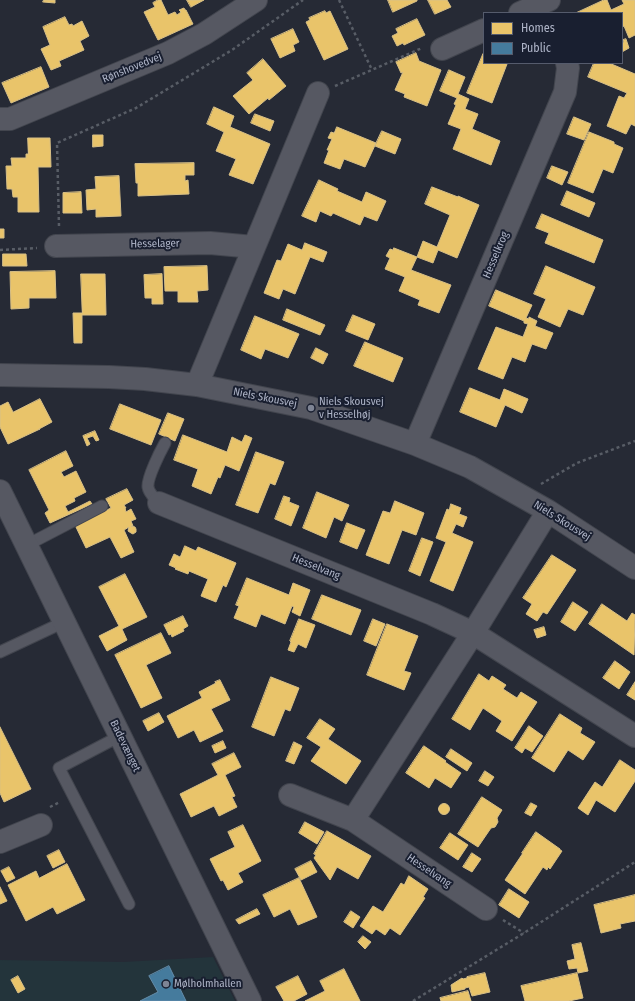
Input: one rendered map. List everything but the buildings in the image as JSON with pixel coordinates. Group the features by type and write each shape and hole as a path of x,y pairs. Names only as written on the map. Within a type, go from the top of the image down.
{"street":[{"name":"Rønshovedvej","path":"0,119 10,119 168,53 204,34 256,0"},
{"path":"524,12 548,5"},
{"path":"442,49 483,30"},
{"name":"Hesselkrog","path":"415,444 565,92 567,64"},
{"path":"197,385 318,93"},
{"name":"Hesselager","path":"56,246 210,243 254,247"},
{"name":"Niels Skousvej","path":"0,375 145,379 197,385 311,408 415,444 470,467 548,511 635,568"},
{"name":"Badevænget","path":"0,491 250,1001"},
{"name":"Hesselvang","path":"159,503 432,614 473,633 635,736"},
{"path":"353,820 473,633 548,511"},
{"name":"Hesselvang","path":"290,795 353,820 486,909"},
{"path":"0,842 41,824"}],"lane":[{"path":"159,503 150,493 148,486 150,476 164,442"},
{"path":"27,546 102,506"},
{"path":"0,652 64,622"},
{"path":"120,736 59,768 129,904"}],"path":[{"path":"0,250 56,246 59,229 57,143 136,108 232,50 303,0"},
{"path":"339,0 372,70"},
{"path":"318,93 432,43 442,49"},
{"path":"521,495 577,463 635,441"},
{"path":"41,824 46,810 73,795"},
{"path":"413,1001 524,933 635,862"},
{"path":"486,909 524,933"}],"shaded area":[{"path":"213,957 235,1001 0,1001 0,960 123,962"}],"place":[{"name":"Niels Skousvej v Hesselhøj","path":"311,408"},
{"name":"Mølholmhallen","path":"166,984"}]}
